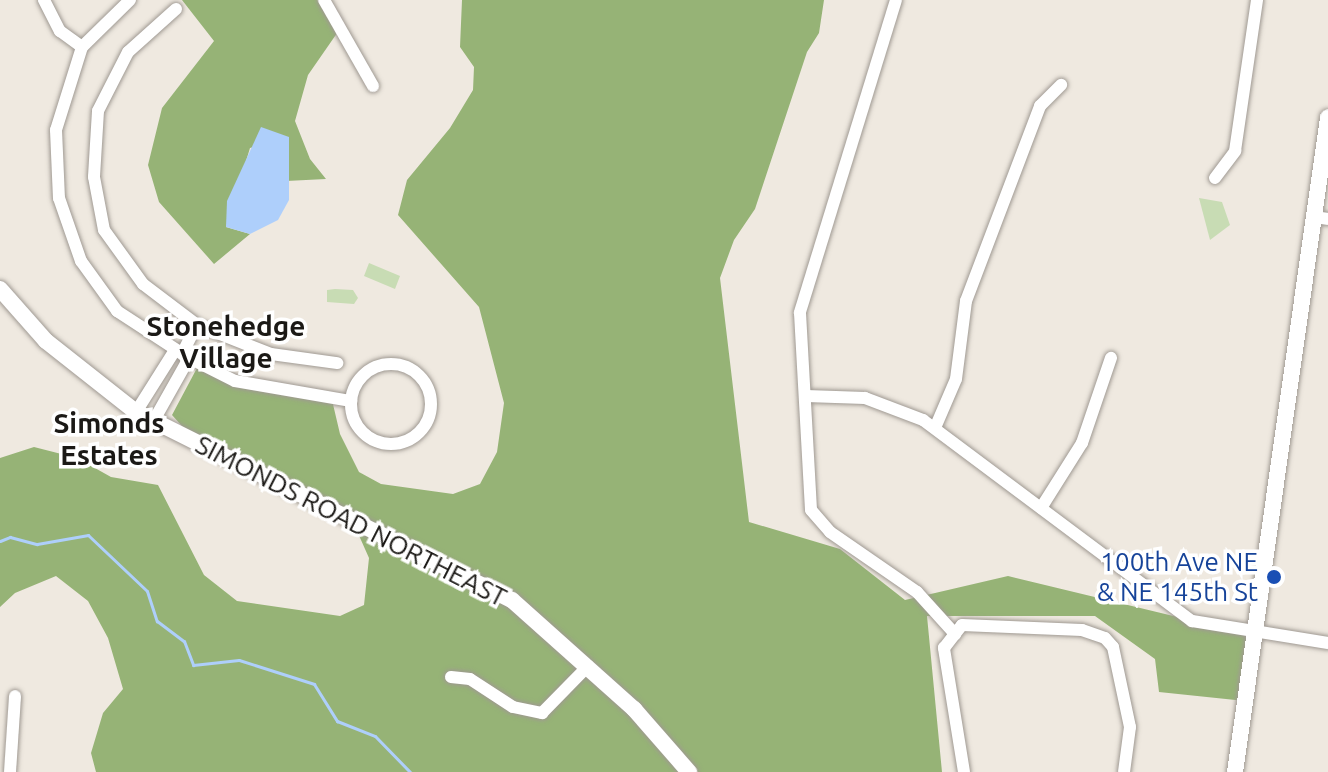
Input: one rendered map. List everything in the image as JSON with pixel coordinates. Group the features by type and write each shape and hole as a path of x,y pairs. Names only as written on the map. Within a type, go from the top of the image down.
{"main road":[{"path":"1235,772 1253,634 1321,218 1328,118"},
{"name":"SIMONDS ROAD NORTHEAST","path":"1,293 56,350 136,412 512,600 588,666 689,772"}],"street":[{"path":"44,0 60,31 82,47"},
{"path":"130,0 82,47 56,130 59,198 67,230 81,261 117,311 182,354 235,381 351,401"},
{"path":"324,0 373,86"},
{"path":"896,0 805,283 800,313 811,510 830,532 917,592 955,634"},
{"path":"1215,178 1235,151 1257,0"},
{"path":"176,9 139,38 111,80 94,133 94,177 100,215 115,250 143,284 197,325 271,354 337,363"},
{"path":"935,428 956,379 966,301 1040,106 1061,85"},
{"path":"153,422 197,325"},
{"path":"136,412 182,354"},
{"path":"1041,508 1082,443 1099,380 1111,358"},
{"path":"394,363 422,377 432,407 418,435 389,445 361,431 351,401 365,373 394,363"},
{"path":"806,396 865,398 904,410 935,428 1178,613 1206,627 1328,643"},
{"path":"964,772 944,648 962,625 1082,630 1105,638 1113,647 1130,727 1124,772"},
{"path":"451,677 470,679 513,707 542,713 588,666"},
{"path":"9,772 15,696"}],"green space":[{"path":"182,0 324,0 342,26 308,75 295,121 310,159 326,179 286,181 289,138 250,148 226,227 250,234 214,264 159,202 148,165 162,108 214,41"},
{"path":"462,0 824,0 819,33 807,52 755,209 734,240 720,278 749,522 840,549 905,600 1008,576 1252,635 1245,701 1159,692 1155,659 1095,616 927,616 942,772 96,772 91,753 103,713 123,689 108,638 88,601 56,576 15,593 0,607 0,458 34,447 77,458 111,477 158,485 204,575 237,601 340,616 364,605 369,558 353,522 198,444 172,415 197,368 332,400 340,434 359,472 381,484 453,494 480,484 497,452 504,403 479,307 398,215 407,180 450,128 473,90 474,67 460,47"},
{"path":"1199,198 1222,202 1230,225 1210,240"},
{"path":"369,263 400,276 395,289 364,276"},
{"path":"327,290 353,290 358,298 354,304 327,302"}],"water":[{"path":"261,127 289,137 289,200 278,220 250,234 226,227 227,201"}],"waterway":[{"path":"0,541 10,537 37,544 88,535 147,591 157,621 184,641 193,665 239,660 314,684 337,721 375,736 410,772"}],"place":[{"name":"100th Ave NE & NE 145th St","path":"1274,577"}],"district":[{"name":"Stonehedge Village","path":"226,342"},
{"name":"Simonds Estates","path":"109,439"}]}
